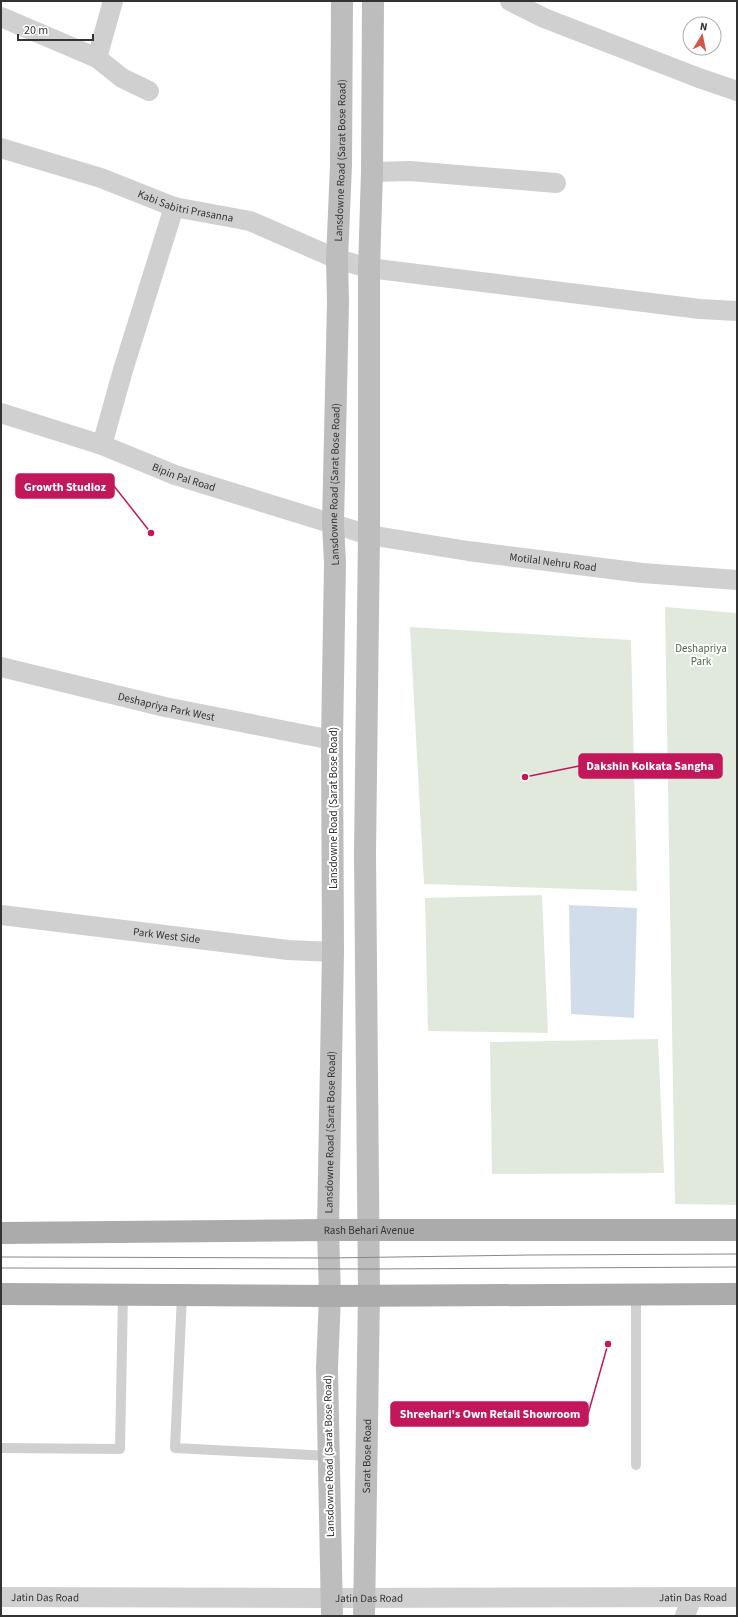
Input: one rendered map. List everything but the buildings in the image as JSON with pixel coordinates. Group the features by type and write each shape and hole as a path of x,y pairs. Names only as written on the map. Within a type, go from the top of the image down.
{"main road":[{"name":"Lansdowne Road (Sarat Bose Road)","path":"332,1607 327,1368 330,1296 328,1230 333,952 332,740 335,563 333,524 341,166 342,1"},
{"path":"369,1295 364,854 369,535 369,268 372,172 373,1"},
{"name":"Rash Behari Avenue","path":"1,1233 328,1230 737,1230"},
{"path":"1,1294 330,1296 737,1294"},
{"name":"Sarat Bose Road","path":"364,1607 369,1295"}],"street":[{"path":"97,58 113,1"},
{"path":"510,1 544,18 699,78 737,90"},
{"path":"1,17 97,58 122,78 149,91"},
{"name":"Kabi Sabitri Prasanna","path":"1,148 101,178 174,207 250,221 338,258 369,268 700,309 737,311"},
{"path":"372,172 410,171 556,183"},
{"path":"102,445 123,370 174,207"},
{"name":"Bipin Pal Road","path":"1,413 102,445 176,475 369,535"},
{"name":"Motilal Nehru Road","path":"369,535 468,551 642,573 737,580"},
{"name":"Deshapriya Park West","path":"1,667 165,707 332,740"},
{"name":"Park West Side","path":"1,915 288,950 333,952"},
{"name":"Jatin Das Road","path":"1,1597 332,1607 737,1597"},
{"path":"685,1616 692,1597"}],"lane":[{"path":"1,1448 120,1449 123,1294"},
{"path":"636,1294 636,1465"},
{"path":"182,1295 175,1448 329,1456"}],"green space":[{"name":"Deshapriya Park","path":"665,607 737,613 737,1205 675,1204"},
{"path":"410,627 631,640 637,891 424,884"},
{"path":"542,895 548,1033 428,1031 425,898"},
{"path":"658,1039 664,1173 492,1174 490,1042"}],"water":[{"path":"569,905 637,908 634,1018 571,1014"}],"tram line":[{"path":"1,1257 329,1258 737,1254"},
{"path":"1,1268 368,1269 737,1267"}],"place":[{"name":"Growth Studioz","path":"151,533"},
{"name":"Dakshin Kolkata Sangha","path":"525,777"},
{"name":"Shreehari's Own Retail Showroom","path":"608,1344"}]}
